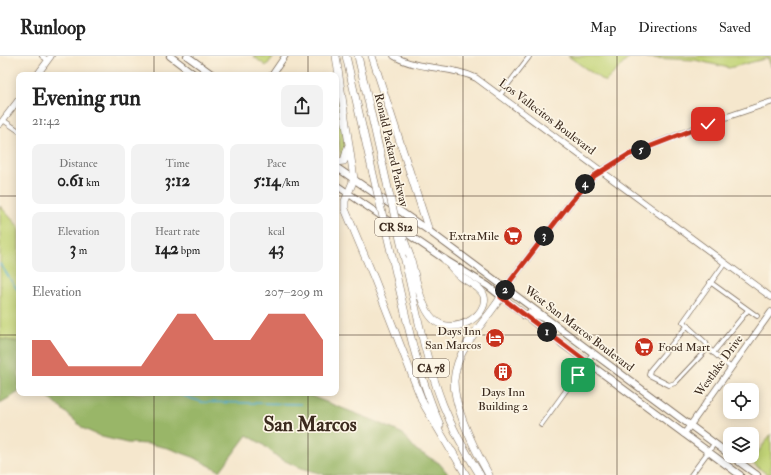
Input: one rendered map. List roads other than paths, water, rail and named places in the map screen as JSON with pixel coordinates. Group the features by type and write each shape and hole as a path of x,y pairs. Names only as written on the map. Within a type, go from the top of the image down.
{"highway":[{"path":"336,56 338,72"},
{"name":"Ronald Packard Parkway","path":"346,56 421,376 429,401 453,454 466,475"},
{"name":"Ronald Packard Parkway","path":"358,56 427,355 438,391 455,432 480,475"},
{"path":"372,56 429,231"},
{"path":"339,76 354,179 345,201 345,209 423,403 453,454"},
{"path":"339,162 344,161 346,158 349,141"},
{"path":"394,212 410,256 425,306 433,318 445,326 451,327 465,324 474,317 484,304 484,295 480,290 459,275 444,259"},
{"path":"489,475 465,422 455,390 454,380 456,368 467,344 501,297"}],"main road":[{"path":"170,56 191,72"},
{"path":"187,56 209,72"},
{"name":"West San Marcos Boulevard","path":"339,169 429,231 723,450"},
{"name":"West San Marcos Boulevard","path":"339,187 501,297 740,475"},
{"path":"525,316 529,313 546,319"},
{"name":"West San Marcos Boulevard","path":"741,463 757,475"}],"street":[{"path":"39,72 49,58 42,56"},
{"path":"274,72 285,56"},
{"name":"Los Vallecitos Boulevard","path":"394,56 412,64 451,69 467,73 500,95 771,297"},
{"path":"500,95 529,57"},
{"path":"501,297 506,288 570,203 585,185 602,171 628,155 703,125 771,102"},
{"path":"16,103 1,122 16,130"},
{"path":"725,263 710,282 683,322 706,343 708,348 713,353 731,368"},
{"path":"710,282 757,316"},
{"path":"713,353 748,310"},
{"name":"Westlake Drive","path":"684,434 771,312"},
{"path":"688,325 650,370 649,375 669,386 675,383 708,348"},
{"path":"541,425 593,353"},
{"path":"691,475 714,444"}],"waterway":[{"path":"0,264 16,288"},
{"path":"184,396 202,402 301,404"}],"place":[{"name":"ExtraMile","path":"513,236"},
{"name":"Days Inn San Marcos","path":"495,338"},
{"name":"Food Mart","path":"644,347"},
{"name":"Days Inn Building 2","path":"503,372"}],"district":[{"name":"San Marcos","path":"310,424"}]}
